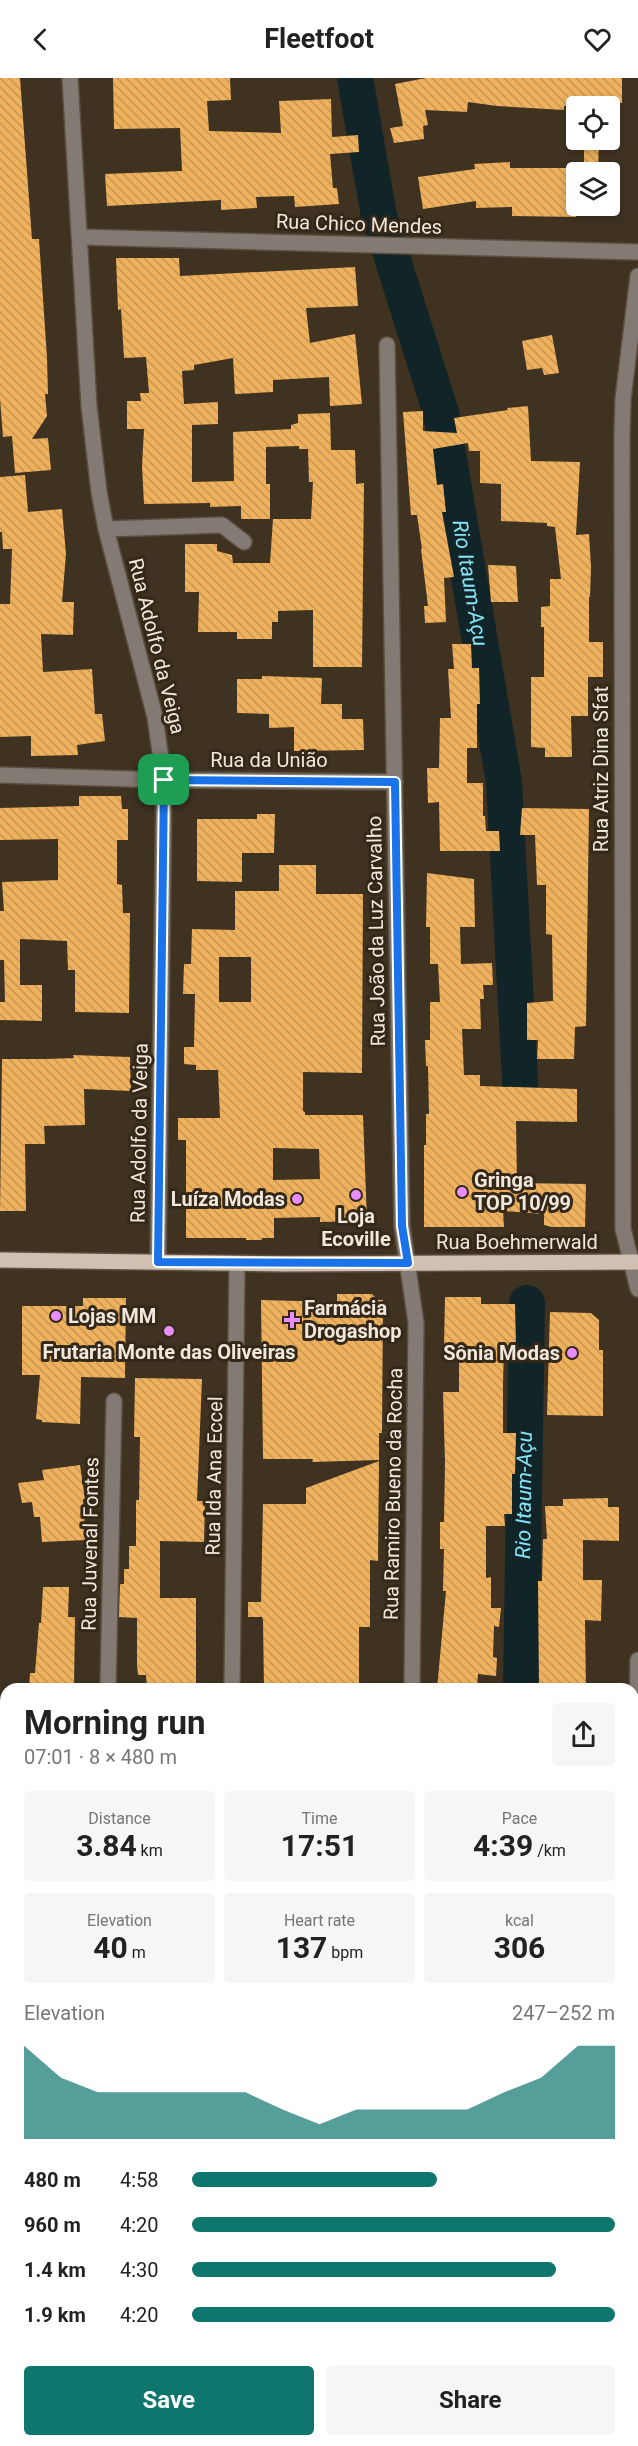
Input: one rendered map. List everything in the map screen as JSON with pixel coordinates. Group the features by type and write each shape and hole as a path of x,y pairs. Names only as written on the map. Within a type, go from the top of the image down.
{"main road":[{"name":"Rua Boehmerwald","path":"0,1260 237,1264 635,1262"}],"street":[{"name":"Rua Adolfo da Veiga","path":"70,78 90,416 99,492 106,529 155,717 164,780 158,1262"},
{"name":"Rua Chico Mendes","path":"80,237 638,252"},
{"name":"Rua Atriz Dina Sfat","path":"638,276 633,351 622,435 623,1229 635,1262 638,1289"},
{"name":"Rua João da Luz Carvalho","path":"387,345 402,1226 408,1263"},
{"path":"106,529 222,525 244,542"},
{"name":"Rua da União","path":"0,776 395,782"},
{"path":"622,783 638,783"},
{"name":"Rua Ramiro Bueno da Rocha","path":"408,1263 416,1323 412,1683"},
{"name":"Rua Ida Ana Eccel","path":"232,1683 237,1264"},
{"name":"Rua Juvenal Fontes","path":"108,1683 114,1401"},
{"path":"638,1660 638,1683"}],"building":[{"path":"0,78 20,78 32,239 39,239 47,358 48,394 45,394 47,416 32,439 48,438 51,470 15,473 12,436 3,437 0,399"},
{"path":"113,78 230,78 231,100 207,101 209,131 281,133 279,101 331,99 332,137 358,135 359,152 330,154 333,188 337,188 339,204 295,207 294,196 256,197 257,208 221,210 221,200 107,206 105,174 182,171 180,128 114,129"},
{"path":"426,78 622,78 622,103 620,103 620,96 566,96 564,110 468,102 467,112 425,110 428,125 423,126 424,139 394,143 390,128 403,126 395,84"},
{"path":"584,150 599,150 598,162 584,162"},
{"path":"510,162 510,168 566,168 566,216 576,217 512,216 512,207 476,208 476,201 423,209 418,177 475,169 474,164"},
{"path":"116,258 179,258 180,276 355,267 358,306 306,308 310,343 355,334 362,404 330,406 329,377 273,380 273,392 235,394 233,358 194,365 194,370 182,371 184,404 218,402 218,424 192,425 192,482 234,481 233,432 291,429 291,425 298,423 298,414 330,413 331,450 355,450 356,484 364,483 362,667 313,667 313,610 278,611 278,622 272,622 272,639 237,639 237,632 198,632 199,592 185,592 185,544 217,544 217,551 232,555 233,563 270,563 273,519 311,519 313,482 309,482 308,449 299,449 299,446 266,447 266,484 270,484 270,519 241,519 241,506 210,507 210,503 144,504 142,466 144,429 127,429 127,401 141,401 140,393 149,393 146,357 124,358 121,309 118,310"},
{"path":"552,335 559,373 544,375 542,368 527,370 522,341"},
{"path":"528,406 531,461 580,462 576,535 589,534 591,567 589,642 603,642 603,677 588,677 588,716 571,716 572,757 545,757 545,748 531,747 531,677 544,677 544,627 541,627 541,607 550,606 550,579 561,579 555,527 547,526 547,523 501,521 501,484 480,483 480,451 469,451 468,443 433,449 437,485 443,484 446,512 442,512 454,577 444,578 446,622 425,623 424,606 428,606 422,549 417,515 411,515 403,412 423,411 423,431 457,433 454,418"},
{"path":"25,475 28,512 62,509 66,554 62,602 74,602 73,635 41,634 43,672 92,669 95,714 102,714 105,741 77,745 78,755 31,756 31,736 0,737 0,604 10,604 12,549 3,549 2,532 0,532 0,477"},
{"path":"488,565 516,566 518,602 491,602"},
{"path":"452,644 471,644 472,668 479,668 480,704 477,704 477,748 467,748 467,783 483,783 483,816 485,816 486,831 499,831 500,851 440,851 439,802 428,803 427,768 439,768 440,718 451,718 448,669 454,669"},
{"path":"262,676 322,678 321,704 342,704 342,719 363,719 364,750 294,751 294,727 269,728 269,714 237,713 237,679 262,679"},
{"path":"79,796 121,796 122,809 128,809 128,840 117,840 117,884 122,885 123,913 130,913 129,1013 75,1012 75,970 68,970 67,941 20,939 20,985 42,985 42,1021 0,1020 0,1002 5,1002 4,960 0,960 0,911 4,911 2,882 58,880 58,839 0,840 0,808 79,806"},
{"path":"522,808 589,809 586,1026 575,1027 574,1059 537,1059 538,1040 527,1040 527,1003 553,1001 552,935 546,934 546,885 537,885 535,835 520,835"},
{"path":"257,814 275,814 274,853 242,853 242,882 197,881 197,819 257,819"},
{"path":"279,865 316,865 316,894 363,894 362,1073 303,1072 303,1111 305,1115 363,1115 367,1221 320,1222 320,1217 274,1218 274,1238 246,1240 246,1238 186,1238 186,1140 178,1140 178,1118 220,1118 218,1070 196,1070 196,1065 184,1064 184,1047 194,1047 195,994 183,994 184,964 191,964 192,929 235,930 235,891 279,891","holes":["219,957 251,957 251,1002 219,1002","273,1148 319,1149 320,1179 273,1180"]},
{"path":"427,873 474,879 475,927 460,927 461,964 492,963 493,985 483,985 484,999 480,999 481,1029 462,1029 464,1075 480,1075 480,1086 577,1089 577,1122 516,1121 517,1183 586,1184 585,1227 552,1227 544,1225 544,1214 503,1211 504,1227 424,1227 424,1145 426,1145 426,1114 429,1114 425,1040 430,1040 430,1002 440,1002 438,964 430,964 430,927 426,927"},
{"path":"73,1055 130,1057 131,1091 84,1089 85,1125 44,1126 45,1144 25,1144 26,1211 0,1211 2,1059 74,1058"},
{"path":"337,1294 372,1294 378,1300 383,1300 382,1433 379,1433 379,1460 312,1462 313,1459 263,1459 261,1300 337,1302"},
{"path":"445,1297 481,1297 481,1304 515,1304 516,1346 504,1347 503,1384 503,1433 516,1433 515,1474 512,1474 512,1514 504,1514 505,1526 486,1526 486,1578 491,1577 491,1608 501,1608 499,1627 494,1626 493,1657 497,1658 496,1676 478,1674 477,1683 438,1683 446,1591 443,1591 444,1549 440,1549 440,1522 444,1522 443,1392 459,1392 459,1347 444,1347"},
{"path":"83,1298 126,1298 125,1378 81,1377 80,1424 42,1422 36,1419 40,1375 22,1375 22,1306 83,1306"},
{"path":"550,1312 591,1313 599,1320 599,1350 603,1350 603,1416 547,1415"},
{"path":"135,1378 202,1379 197,1501 205,1501 204,1542 160,1541 160,1598 196,1598 196,1683 147,1683 146,1675 138,1675 137,1618 119,1617 120,1584 124,1584 124,1569 129,1569 129,1546 136,1546 140,1437 134,1437"},
{"path":"379,1461 378,1561 370,1560 370,1627 359,1627 359,1683 264,1683 263,1620 262,1617 248,1617 248,1602 261,1602 263,1504 306,1504 306,1488"},
{"path":"80,1465 85,1499 83,1499 86,1540 42,1542 40,1517 34,1517 32,1502 22,1503 18,1483 44,1480 42,1470"},
{"path":"608,1498 608,1507 619,1507 619,1541 583,1540 583,1580 602,1580 601,1621 585,1620 586,1683 539,1683 538,1581 542,1581 543,1539 547,1539 545,1506 563,1506 563,1499"},
{"path":"43,1587 69,1587 68,1617 75,1617 74,1683 29,1683 30,1673 35,1673 39,1623 41,1623"}],"waterway":[{"name":"Rio Itaum-Açu","path":"355,78 379,216 441,413 504,782 521,1098"},
{"name":"Rio Itaum-Açu","path":"521,1683 527,1303"}],"place":[{"name":"Gringa TOP 10/99","path":"462,1192"},
{"name":"Loja Ecoville","path":"356,1195"},
{"name":"Luíza Modas","path":"297,1199"},
{"name":"Lojas MM","path":"56,1316"},
{"name":"Farmácia Drogashop","path":"292,1320"},
{"name":"Frutaria Monte das Oliveiras","path":"169,1331"},
{"name":"Sônia Modas","path":"572,1353"}],"route":[{"path":"164,780 395,782 402,1226 408,1263 158,1262 164,780"}]}
